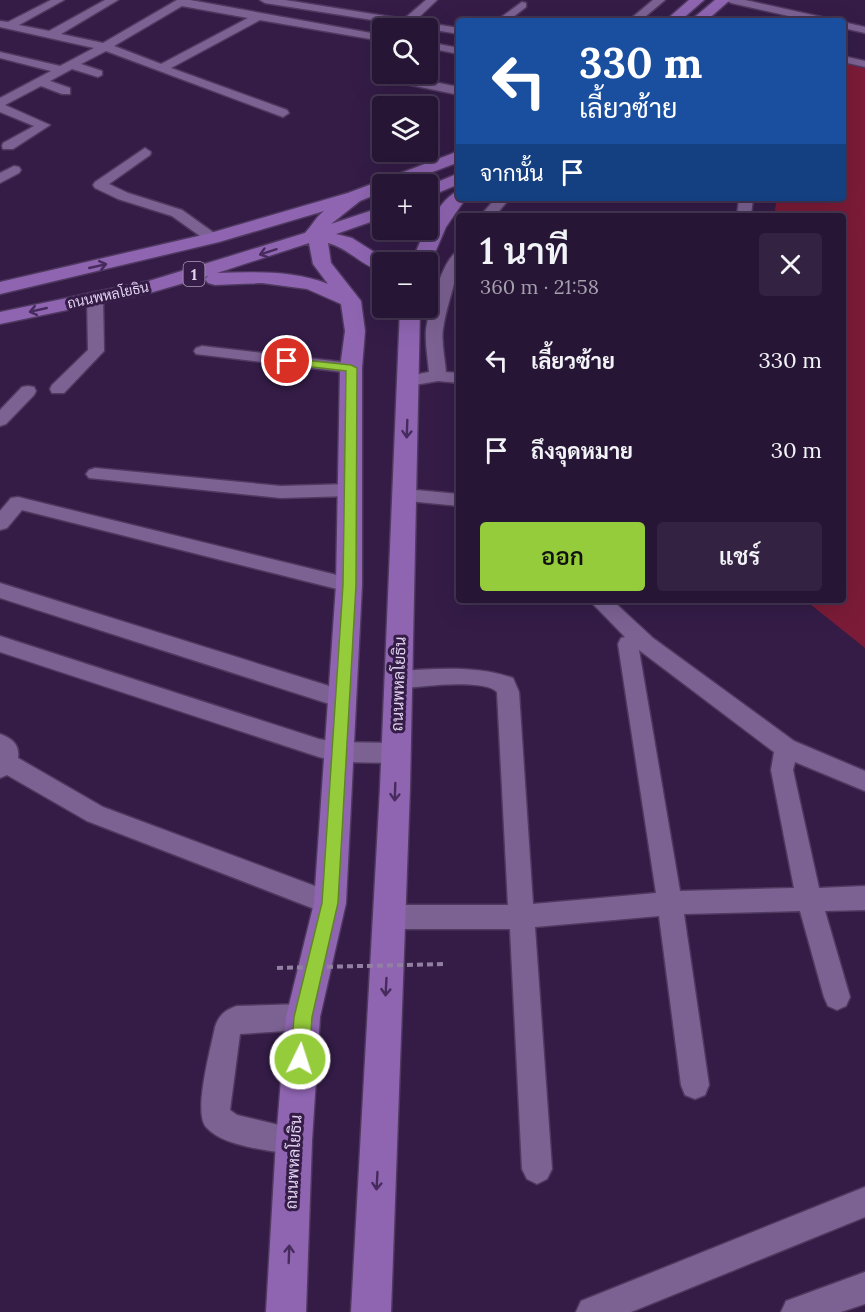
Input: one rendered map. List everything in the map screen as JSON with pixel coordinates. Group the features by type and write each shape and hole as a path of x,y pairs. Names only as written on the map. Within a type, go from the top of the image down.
{"main road":[{"path":"676,18 697,0"},
{"path":"701,18 723,0"},
{"path":"413,174 456,157"},
{"path":"438,187 456,179"},
{"name":"ถนนพหลโยธิน","path":"0,288 212,238 372,190"},
{"name":"ถนนพหลโยธิน","path":"317,235 318,224 354,197"},
{"path":"425,252 430,237 448,207 456,199"},
{"name":"ถนนพหลโยธิน","path":"0,318 153,286 372,216"},
{"name":"ถนนพหลโยธิน","path":"243,229 317,235 345,242 372,259"},
{"path":"317,235 322,264 351,301"},
{"path":"153,286 262,276 311,284 351,301"},
{"name":"ถนนพหลโยธิน","path":"286,1312 294,1141 303,1017 330,903 349,585 351,368 355,331 351,301"},
{"name":"ถนนพหลโยธิน","path":"371,1312 389,917 410,318"}],"street":[{"path":"5,24 59,0"},
{"path":"51,34 113,0"},
{"path":"227,11 241,0"},
{"path":"265,0 298,2 372,19"},
{"path":"348,13 363,0"},
{"path":"412,18 432,0"},
{"path":"637,18 660,0"},
{"path":"732,0 755,12 778,18"},
{"path":"0,103 183,2 372,36"},
{"path":"505,18 522,5"},
{"path":"755,12 802,18"},
{"path":"160,69 258,16"},
{"path":"5,24 105,47 283,113"},
{"path":"848,26 865,30"},
{"path":"438,29 456,31"},
{"path":"438,47 456,50"},
{"path":"0,55 98,73"},
{"path":"846,60 865,64"},
{"path":"40,81 66,91"},
{"path":"425,84 456,90"},
{"path":"0,108 44,125 10,146"},
{"path":"145,152 100,185 123,196 177,213 212,238"},
{"path":"0,179 14,170"},
{"path":"490,213 500,201"},
{"path":"438,376 434,332 443,290 456,262"},
{"path":"58,389 96,351 95,297"},
{"path":"202,351 351,368"},
{"path":"409,381 438,376 456,378"},
{"path":"0,420 28,392"},
{"path":"95,474 281,492 350,490"},
{"path":"405,495 456,501"},
{"path":"0,523 18,503 349,585"},
{"path":"0,590 342,699"},
{"path":"602,603 646,644 786,748 865,782"},
{"path":"0,644 286,739 338,753 395,753"},
{"path":"628,644 670,903 695,1085"},
{"path":"398,680 476,678 497,680 505,684 508,692 537,1169"},
{"path":"786,748 782,770 809,900 837,997"},
{"path":"2,758 95,814 330,903"},
{"path":"389,917 520,916 670,903 865,898"},
{"path":"294,1141 231,1128 216,1117 216,1098 228,1027 237,1019 303,1017"},
{"path":"591,1312 865,1202"},
{"path":"797,1312 865,1288"}],"path":[{"path":"277,968 447,964"}],"shaded area":[{"path":"846,63 865,67 865,648 809,603 846,603 846,213 774,213 776,201 846,201"}],"route":[{"path":"287,361 351,368 349,585 330,903 303,1017 300,1059"}]}
